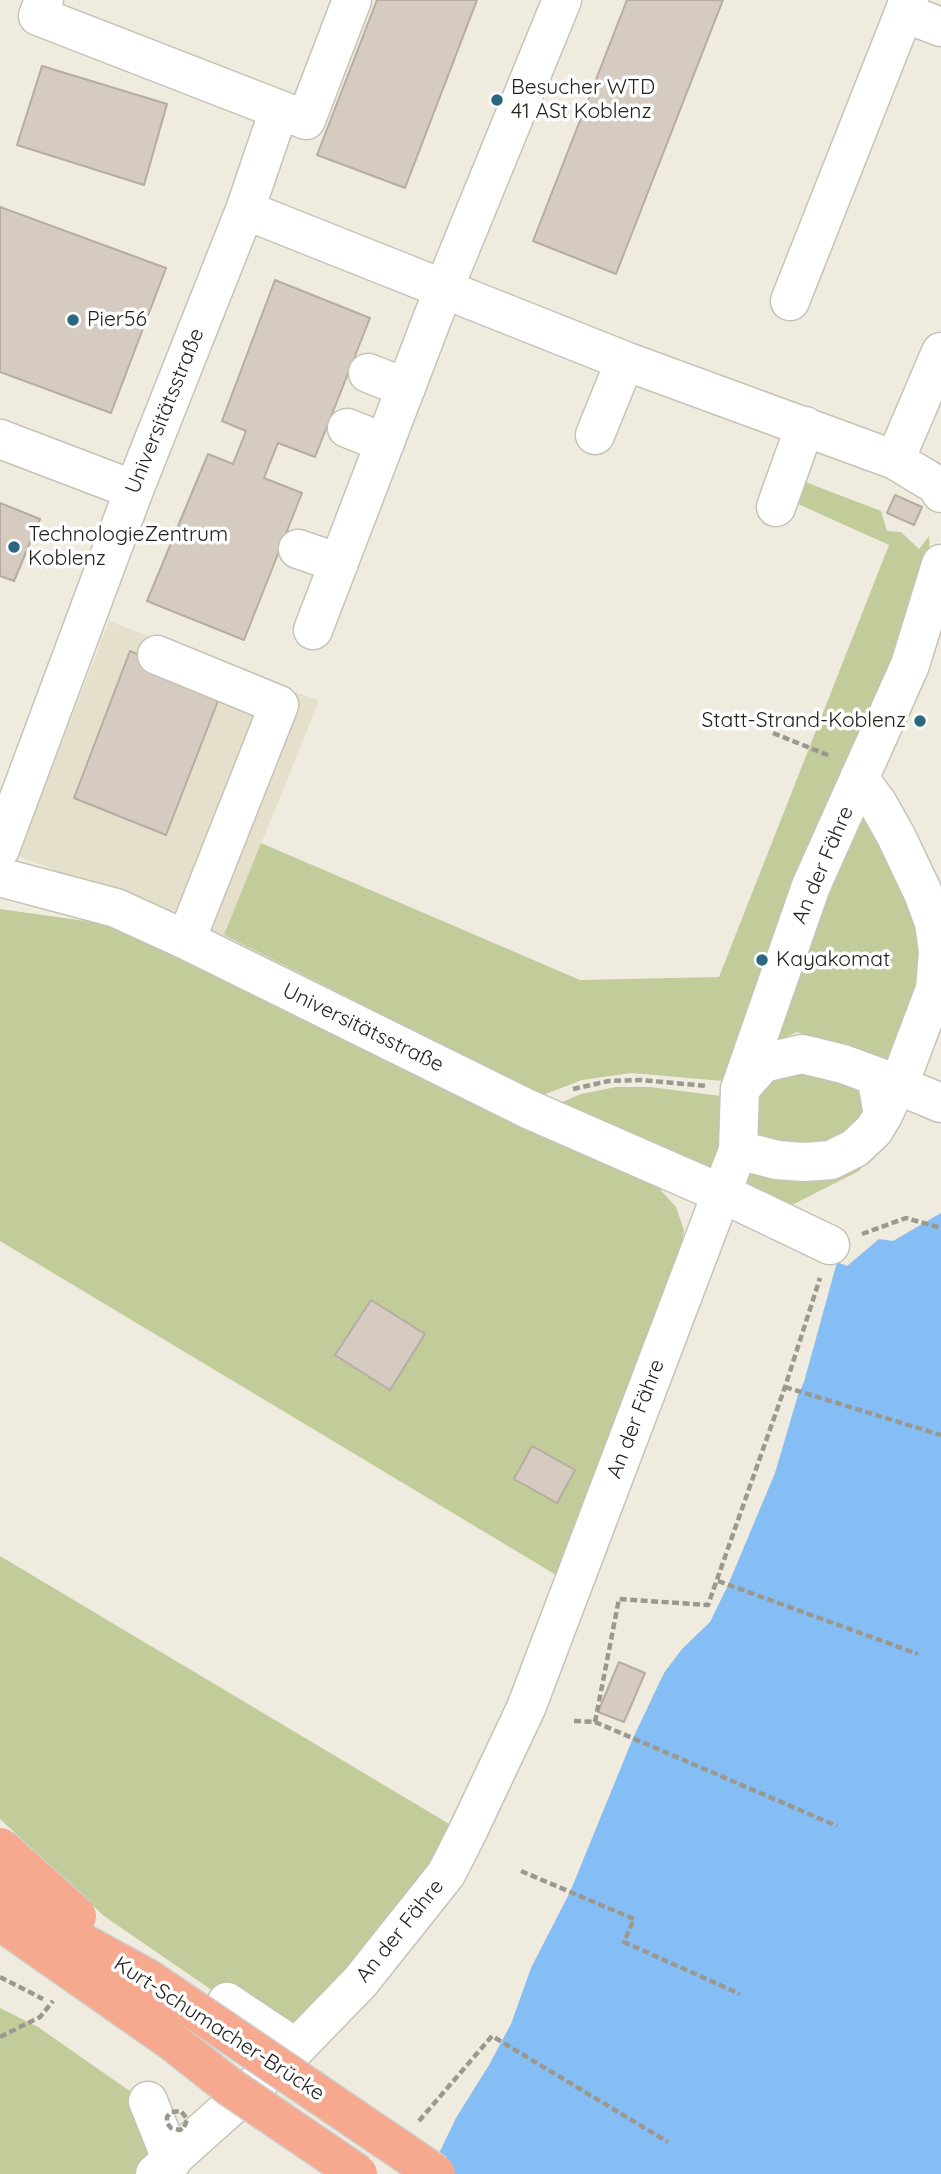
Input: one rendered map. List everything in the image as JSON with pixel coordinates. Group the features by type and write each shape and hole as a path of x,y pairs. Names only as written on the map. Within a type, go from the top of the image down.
{"main road":[{"path":"0,1847 147,1978"},
{"name":"Kurt-Schumacher-Brücke","path":"0,1888 70,1936 147,1978 436,2174"},
{"name":"Kurt-Schumacher-Brücke","path":"0,1921 173,2042 230,2087 358,2174"},
{"path":"0,1950 46,1974 194,2073 230,2087"}],"street":[{"path":"44,0 38,16 306,120 352,0"},
{"path":"313,630 444,288 562,0"},
{"path":"790,302 906,6 941,27"},
{"name":"Universitätsstraße","path":"0,849 134,490 245,210 279,110"},
{"path":"245,210 625,361 895,460 938,486 941,493"},
{"path":"895,460 930,409 941,352"},
{"path":"595,435 625,361"},
{"path":"368,373 406,388"},
{"path":"776,507 805,426"},
{"path":"347,428 385,443"},
{"path":"0,439 134,490"},
{"path":"298,549 339,562"},
{"name":"An der Fähre","path":"175,2146 296,2048 360,1982 446,1874 466,1835 526,1708 738,1150 740,1089 811,886 911,665 941,564"},
{"path":"157,655 279,705 186,940"},
{"path":"738,1150 777,1160 804,1163 831,1160 855,1148 874,1130 886,1091 928,1045 938,951 934,923 896,836 861,774"},
{"name":"Universitätsstraße","path":"0,877 116,908 528,1110 830,1245"},
{"path":"740,1089 763,1063 802,1054 843,1064 886,1091 941,1103"},
{"path":"227,2001 296,2048"},
{"path":"159,2107 175,2146"}],"path":[{"path":"774,733 861,774"},
{"path":"528,1110 573,1089 609,1081 641,1080 740,1089"},
{"path":"595,1722 619,1599 709,1605 785,1387 830,1245 906,1218 941,1227"},
{"path":"785,1387 941,1435"},
{"path":"718,1581 918,1654"},
{"path":"574,1721 595,1722 836,1826"},
{"path":"521,1871 634,1919 624,1942 740,1994"},
{"path":"0,2037 40,2017"},
{"path":"416,2125 492,2036 668,2142"},
{"path":"159,2107 173,2126 181,2127 175,2146"},
{"path":"174,2111 181,2112 187,2119 175,2146 180,2130 171,2128 167,2123 167,2117 174,2111"}],"shaded area":[{"path":"109,621 319,701 224,935 18,856"}],"green space":[{"path":"800,480 881,511 887,531 901,532 919,549 929,536 930,556 902,657 723,1081 631,1073 582,1080 543,1095 224,935 261,843 580,980 719,977 889,545 798,504 795,490"},
{"path":"868,802 930,944 891,1065 797,1032 767,1046 821,898"},
{"path":"0,909 114,925 657,1186 676,1207 684,1230 681,1249 561,1578 0,1241"},
{"path":"791,1064 860,1087 862,1113 856,1133 839,1145 761,1142 750,1125 759,1086"},
{"path":"616,1087 650,1087 729,1097 716,1177 560,1103 581,1094"},
{"path":"869,1160 859,1171 784,1209 738,1188 743,1177 773,1168"},
{"path":"0,1556 466,1834 296,2048 104,1916 0,1819"},
{"path":"0,2008 38,2027 144,2101 177,2149 147,2174 0,2174"}],"water":[{"path":"941,1213 941,2174 429,2174 456,2118 511,2024 531,1968 570,1892 633,1738 664,1673 682,1649 710,1622 728,1585 775,1473 804,1382 837,1262 847,1266 879,1239 893,1241"}],"building":[{"path":"377,0 477,0 405,188 317,155"},
{"path":"627,0 723,0 616,274 533,241"},
{"path":"42,66 167,104 144,185 17,145"},
{"name":"Pier56","path":"0,207 166,268 111,413 0,372"},
{"path":"275,280 370,318 315,457 278,443 264,478 302,493 244,640 147,601 208,454 233,464 246,431 222,421"},
{"path":"895,495 922,507 914,525 887,513"},
{"name":"TechnologieZentrum Koblenz","path":"0,503 40,519 14,581 0,576"},
{"path":"130,651 223,688 166,835 74,798"},
{"path":"371,1300 425,1334 390,1390 335,1355"},
{"path":"532,1446 575,1470 557,1503 514,1479"},
{"path":"619,1662 645,1673 624,1722 598,1712"}],"place":[{"name":"Besucher WTD 41 ASt Koblenz","path":"497,100"},
{"name":"Pier56","path":"73,320"},
{"name":"TechnologieZentrum Koblenz","path":"14,547"},
{"name":"Statt-Strand-Koblenz","path":"920,721"},
{"name":"Kayakomat","path":"762,960"}]}
